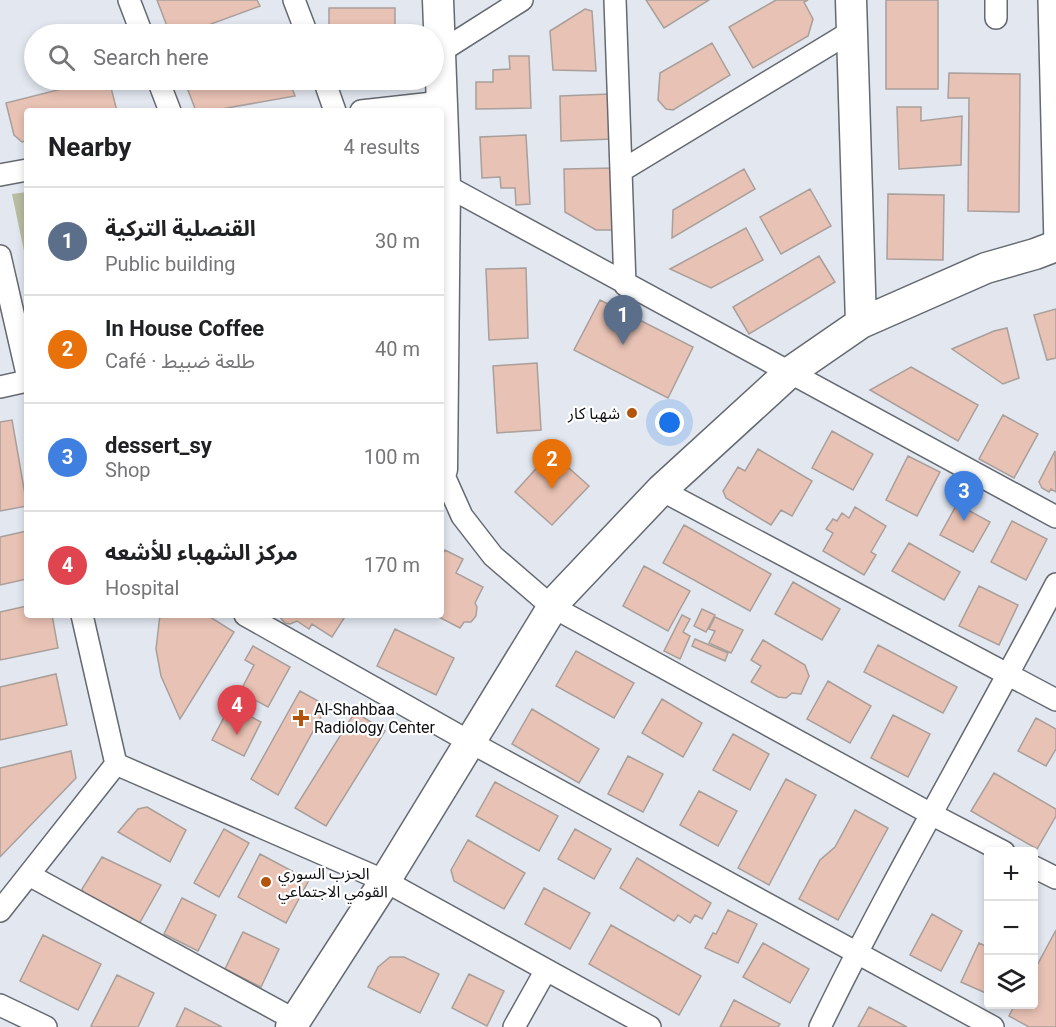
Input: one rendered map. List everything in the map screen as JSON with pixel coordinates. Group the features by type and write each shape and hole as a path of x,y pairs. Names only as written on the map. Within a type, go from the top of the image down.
{"street":[{"path":"129,0 138,24"},
{"path":"294,0 303,24"},
{"path":"438,0 439,24"},
{"path":"444,49 522,0"},
{"path":"615,0 625,285"},
{"path":"851,0 861,323"},
{"path":"29,875 293,1024 470,742 549,613 551,606 661,490 790,372 861,323 986,268 1056,246 1049,0"},
{"path":"621,171 852,31"},
{"path":"163,90 169,108"},
{"path":"328,90 334,108"},
{"path":"442,90 442,108"},
{"path":"388,108 442,102"},
{"path":"444,157 444,256"},
{"path":"0,175 24,171"},
{"path":"445,185 625,285 1056,517"},
{"path":"0,256 24,361"},
{"path":"0,387 24,382"},
{"path":"444,476 462,516 493,556 551,606 994,847"},
{"path":"661,490 1056,700"},
{"path":"820,1027 857,952 1009,675 1056,584"},
{"path":"83,618 116,764"},
{"path":"250,618 470,742 993,1027"},
{"path":"0,911 116,764"},
{"path":"116,764 384,881 650,1027"},
{"path":"1038,869 1056,878"},
{"path":"514,1027 546,970"},
{"path":"0,1005 46,1027"}],"green space":[{"path":"24,192 24,251 12,194"}],"building":[{"path":"157,0 257,0 260,6 211,24 166,24"},
{"path":"646,0 709,0 664,28"},
{"path":"776,0 808,0 804,2 813,19 808,36 753,68 729,27"},
{"path":"886,0 938,0 938,89 886,89"},
{"path":"329,8 395,8 395,24 329,24"},
{"path":"585,9 592,11 596,71 553,70 550,31"},
{"path":"712,43 730,75 673,110 666,109 658,100 660,73"},
{"path":"509,56 529,56 531,108 476,109 476,82 493,82 493,70 510,69"},
{"path":"949,73 1020,74 1019,212 968,211 969,98 948,98"},
{"path":"57,90 112,90 116,108 24,108 24,142 22,142 14,135 6,103"},
{"path":"188,90 293,90 295,96 227,108 195,108"},
{"path":"611,94 612,139 561,141 560,96"},
{"path":"897,107 921,107 921,121 962,116 961,165 899,169"},
{"path":"526,135 530,204 516,205 515,188 501,188 500,177 482,178 480,137"},
{"path":"615,168 616,230 596,230 565,212 564,169"},
{"path":"744,169 755,189 672,238 673,210"},
{"path":"810,189 831,226 781,254 760,217"},
{"path":"888,194 944,195 943,260 887,259"},
{"path":"746,228 763,260 711,288 670,269"},
{"path":"819,256 835,282 749,334 733,307"},
{"path":"526,268 528,338 489,340 486,269"},
{"path":"600,300 693,347 668,398 574,350"},
{"path":"1056,309 1056,358 1047,360 1034,315"},
{"path":"1007,328 1019,378 1003,384 952,349 994,331"},
{"path":"537,363 541,430 497,433 493,366"},
{"path":"911,367 978,405 958,441 870,390"},
{"path":"1003,415 1038,434 1014,478 979,459"},
{"path":"12,420 24,489 24,507 0,511 0,422"},
{"path":"832,431 873,454 853,490 812,468"},
{"path":"758,449 812,481 792,516 781,510 771,525 726,498 723,491 738,467 745,471"},
{"path":"1055,451 1056,492 1051,489 1049,492 1042,488 1039,482"},
{"path":"551,452 589,486 552,525 515,492"},
{"path":"908,456 940,472 917,516 886,500"},
{"path":"957,504 990,522 973,552 940,535"},
{"path":"855,507 886,526 871,552 876,555 864,575 823,551 833,533 826,529 833,519 837,521 842,513 849,518"},
{"path":"1012,521 1047,539 1026,580 991,562"},
{"path":"684,525 771,574 750,611 663,563"},
{"path":"24,532 24,580 0,585 0,537"},
{"path":"909,543 960,572 944,600 892,571"},
{"path":"445,550 463,559 456,573 483,587 475,603 476,616 471,622 464,622 460,628 441,618 444,618"},
{"path":"644,566 690,591 668,631 623,606"},
{"path":"793,582 840,609 822,640 775,614"},
{"path":"979,586 1018,605 999,645 959,626"},
{"path":"24,607 24,618 53,618 58,648 0,660 0,612"},
{"path":"702,609 715,615 706,632 694,626"},
{"path":"682,615 690,619 683,632 690,636 680,659 664,651"},
{"path":"715,617 743,630 731,653 709,643 715,631 709,629"},
{"path":"160,618 212,618 234,632 180,719 161,676 156,649"},
{"path":"281,618 344,618 332,637 312,624 309,629 297,621 290,624 285,623"},
{"path":"395,629 454,658 436,695 377,666"},
{"path":"695,639 728,653 725,661 692,646"},
{"path":"763,640 805,665 809,676 801,694 792,693 786,698 778,697 751,682 761,666 751,660"},
{"path":"878,645 957,687 943,713 864,672"},
{"path":"253,646 290,667 268,707 240,692 254,665 245,660"},
{"path":"576,651 634,683 614,718 556,686"},
{"path":"56,674 67,725 0,740 0,687"},
{"path":"828,681 871,706 850,743 807,719"},
{"path":"300,691 327,706 278,795 251,779"},
{"path":"662,699 702,723 683,757 642,733"},
{"path":"230,706 261,722 244,756 212,740"},
{"path":"532,709 599,749 579,783 512,744"},
{"path":"355,712 385,731 326,826 295,808"},
{"path":"893,715 930,734 908,777 871,758"},
{"path":"1036,718 1056,729 1056,749 1046,766 1018,751"},
{"path":"733,734 769,754 750,790 713,770"},
{"path":"71,751 76,778 0,857 0,768"},
{"path":"628,756 663,774 643,812 608,794"},
{"path":"994,773 1056,809 1056,816 1038,847 1034,847 971,811"},
{"path":"786,779 816,795 769,885 738,868"},
{"path":"495,782 558,816 539,851 476,816"},
{"path":"699,791 737,811 718,846 680,825"},
{"path":"147,807 186,830 170,862 118,832 138,809"},
{"path":"855,810 888,828 838,920 799,899 820,860 835,847"},
{"path":"224,829 249,843 219,897 194,883"},
{"path":"575,829 611,849 594,879 558,859"},
{"path":"468,840 525,873 504,909 454,881 451,870"},
{"path":"260,854 309,880 286,923 238,897"},
{"path":"102,857 161,885 139,924 87,900 82,889"},
{"path":"637,858 711,903 702,919 695,915 690,923 678,915 674,921 620,888"},
{"path":"544,888 590,913 570,949 525,924"},
{"path":"182,898 216,915 198,951 164,934"},
{"path":"728,910 757,924 738,963 705,948 713,933 716,934"},
{"path":"932,914 962,931 941,971 910,955"},
{"path":"611,925 701,976 679,1015 589,964"},
{"path":"1056,930 1056,1027 1029,1027 1009,1016 1012,1009 1038,1009 1038,964"},
{"path":"243,932 279,949 261,987 225,969"},
{"path":"43,935 101,964 78,1010 20,981"},
{"path":"763,943 809,969 790,1003 743,977"},
{"path":"979,943 984,945 984,992 961,982"},
{"path":"390,957 404,957 439,974 420,1013 368,987 378,967"},
{"path":"469,974 504,991 487,1026 452,1008"},
{"path":"117,975 154,993 138,1027 93,1027 91,1026"},
{"path":"734,1000 780,1024 778,1027 720,1027"},
{"path":"869,1007 907,1027 858,1027"},
{"path":"185,1008 222,1027 176,1027"}],"place":[{"name":"القنصلية التركية","path":"623,345"},
{"name":"شهبا كار","path":"632,413"},
{"name":"In House Coffee","path":"552,489"},
{"name":"dessert_sy","path":"964,521"},
{"name":"Al-Shahbaa Radiology Center","path":"301,718"},
{"name":"مركز الشهباء للأشعه","path":"237,735"},
{"name":"الحزب السوري القومي الاجتماعي","path":"266,882"}]}
